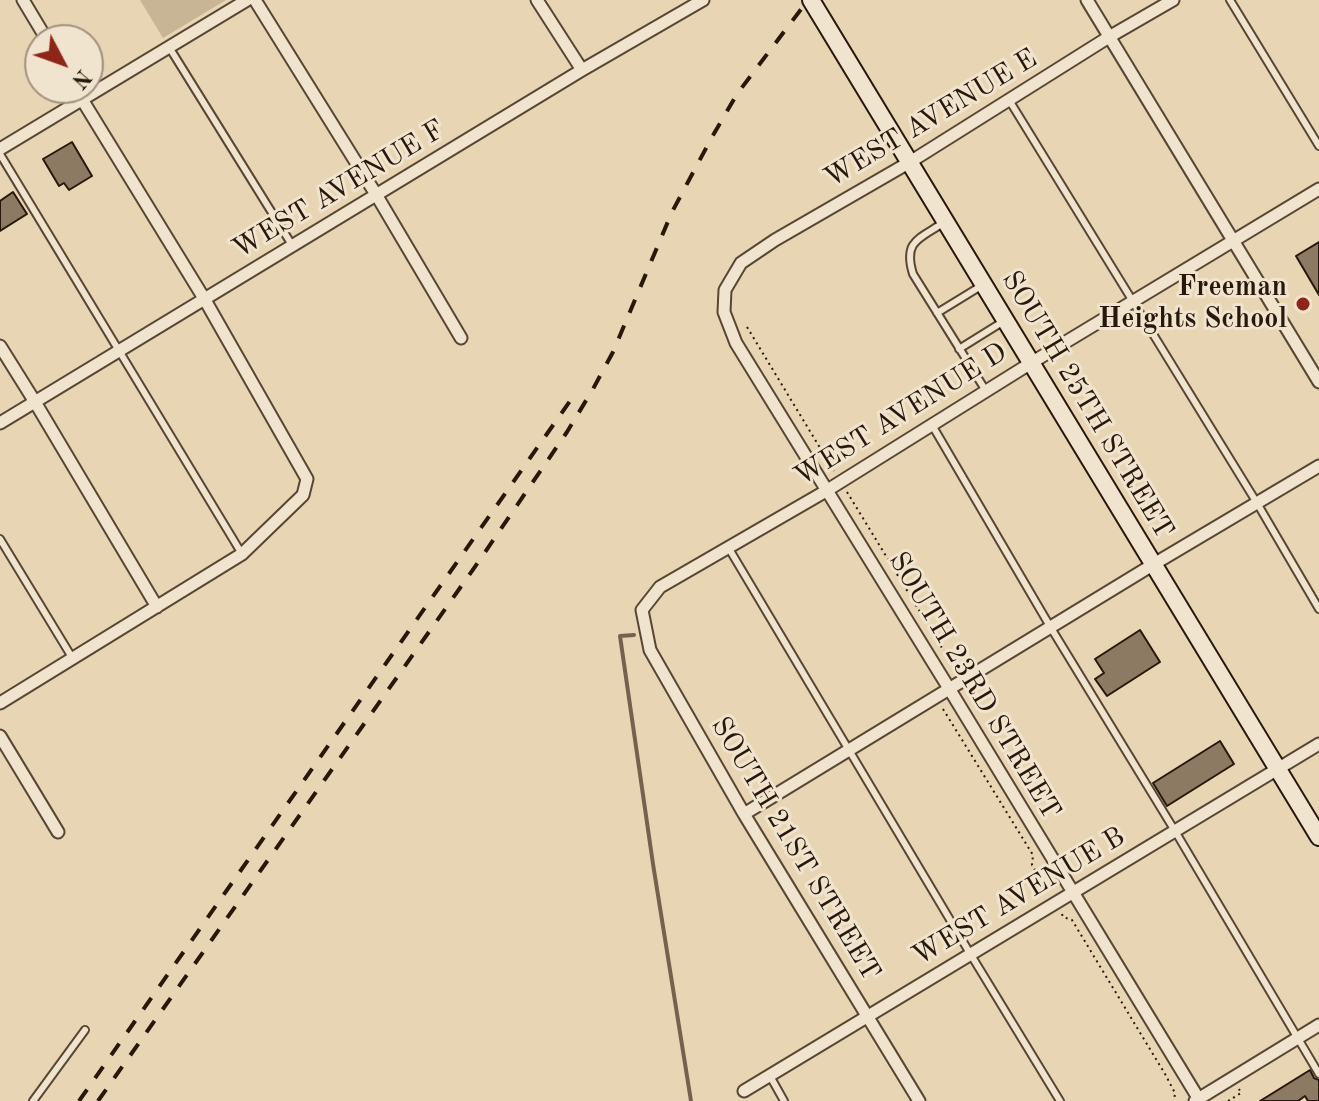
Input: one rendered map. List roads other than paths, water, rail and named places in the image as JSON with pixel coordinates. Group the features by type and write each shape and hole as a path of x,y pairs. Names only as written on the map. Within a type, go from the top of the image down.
{"street":[{"path":"23,0 37,24"},
{"path":"104,87 247,0"},
{"path":"255,0 461,338"},
{"path":"537,0 582,70"},
{"name":"WEST AVENUE F","path":"0,423 582,70 703,0"},
{"name":"SOUTH 25TH STREET","path":"811,0 1319,837"},
{"path":"1087,0 1319,382"},
{"name":"WEST AVENUE E","path":"725,290 741,263 775,240 910,162 1173,0"},
{"path":"0,152 76,104"},
{"path":"0,703 242,554 303,495 306,487 307,479 205,300 84,104"},
{"name":"WEST AVENUE D","path":"643,616 642,610 660,587 826,491 1319,189"},
{"name":"SOUTH 23RD STREET","path":"725,290 724,312 736,343 1197,1100"},
{"path":"0,346 157,607"},
{"path":"744,814 1319,466"},
{"name":"SOUTH 21ST STREET","path":"643,616 650,650 744,814 919,1101"},
{"path":"0,736 58,832"},
{"name":"WEST AVENUE B","path":"744,1091 1319,744"},
{"path":"1197,1100 1319,1025"}],"lane":[{"path":"1230,0 1319,146"},
{"path":"169,47 293,247"},
{"path":"1009,100 1319,609"},
{"path":"0,152 242,554"},
{"path":"946,221 914,242 908,259 913,274 986,391"},
{"path":"937,313 984,284"},
{"path":"959,349 1005,320"},
{"path":"932,425 1319,1074"},
{"path":"0,539 73,659"},
{"path":"728,547 1060,1101"},
{"path":"33,1101 85,1030"},
{"path":"770,1076 784,1101"}],"waterway":[{"path":"634,635 620,636 691,1101"}],"railway":[{"path":"98,1101 567,432 613,352 672,212 712,137 737,94 808,0"},
{"path":"79,1101 570,401"}],"place":[{"name":"Freeman Heights School","path":"1303,304"}]}
